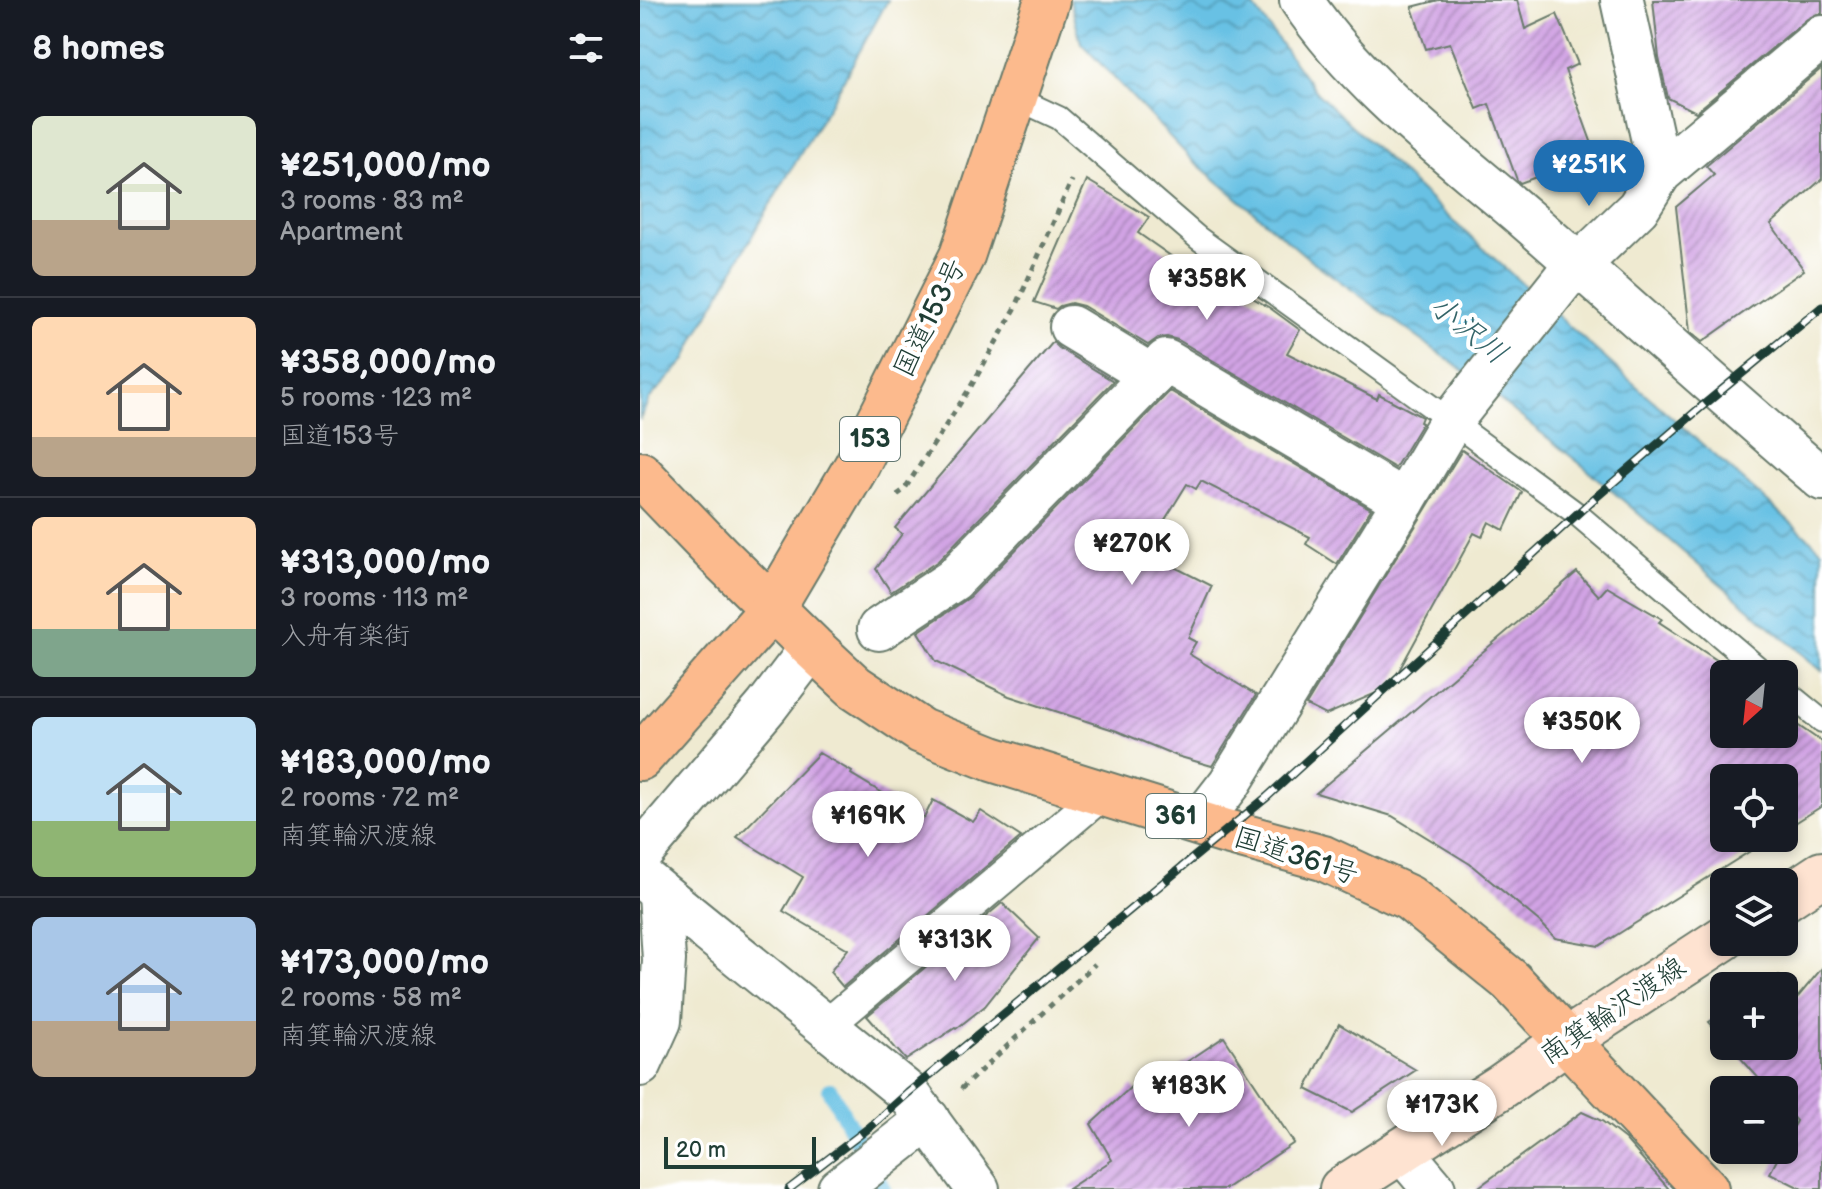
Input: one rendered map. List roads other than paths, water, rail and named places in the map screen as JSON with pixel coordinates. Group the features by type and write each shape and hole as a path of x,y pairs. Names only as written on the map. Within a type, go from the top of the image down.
{"highway":[{"name":"国道153号","path":"640,758 772,609 856,467 962,256 1047,0"},
{"name":"国道361号","path":"640,474 772,609 855,687 921,731 992,759 1223,831 1323,858 1409,898 1511,981 1706,1189"}],"main road":[{"path":"1798,890 1822,874"},
{"name":"南箕輪沢渡線","path":"1342,1189 1710,947"}],"street":[{"path":"1301,0 1369,83 1571,272 1822,479"},
{"path":"1622,0 1660,173"},
{"path":"1199,823 1230,783 1455,415 1571,272 1638,208 1660,173 1822,37"},
{"path":"1071,327 1152,376"},
{"path":"879,629 953,580 1166,361 1404,501"},
{"path":"640,855 767,706 812,647"},
{"path":"825,1027 1103,793"},
{"path":"650,885 908,1093 978,1189"},
{"path":"640,1065 660,1021 664,960 650,885"},
{"path":"861,1176 928,1119"},
{"path":"1401,1150 1434,1189"}],"lane":[{"path":"1018,86 1198,238 1455,415 1749,660"},
{"path":"1798,701 1822,721"}],"water":[{"path":"640,0 888,0 761,220 685,361 649,399 640,420"},
{"name":"小沢川","path":"1070,0 1249,0 1317,93 1454,222 1822,550 1822,671 1583,466 1457,366 1308,258 1191,159 1081,43"}],"waterway":[{"path":"830,1090 883,1189"}],"railway":[{"path":"789,1189 870,1127 1267,797 1588,504 1822,307"}]}
